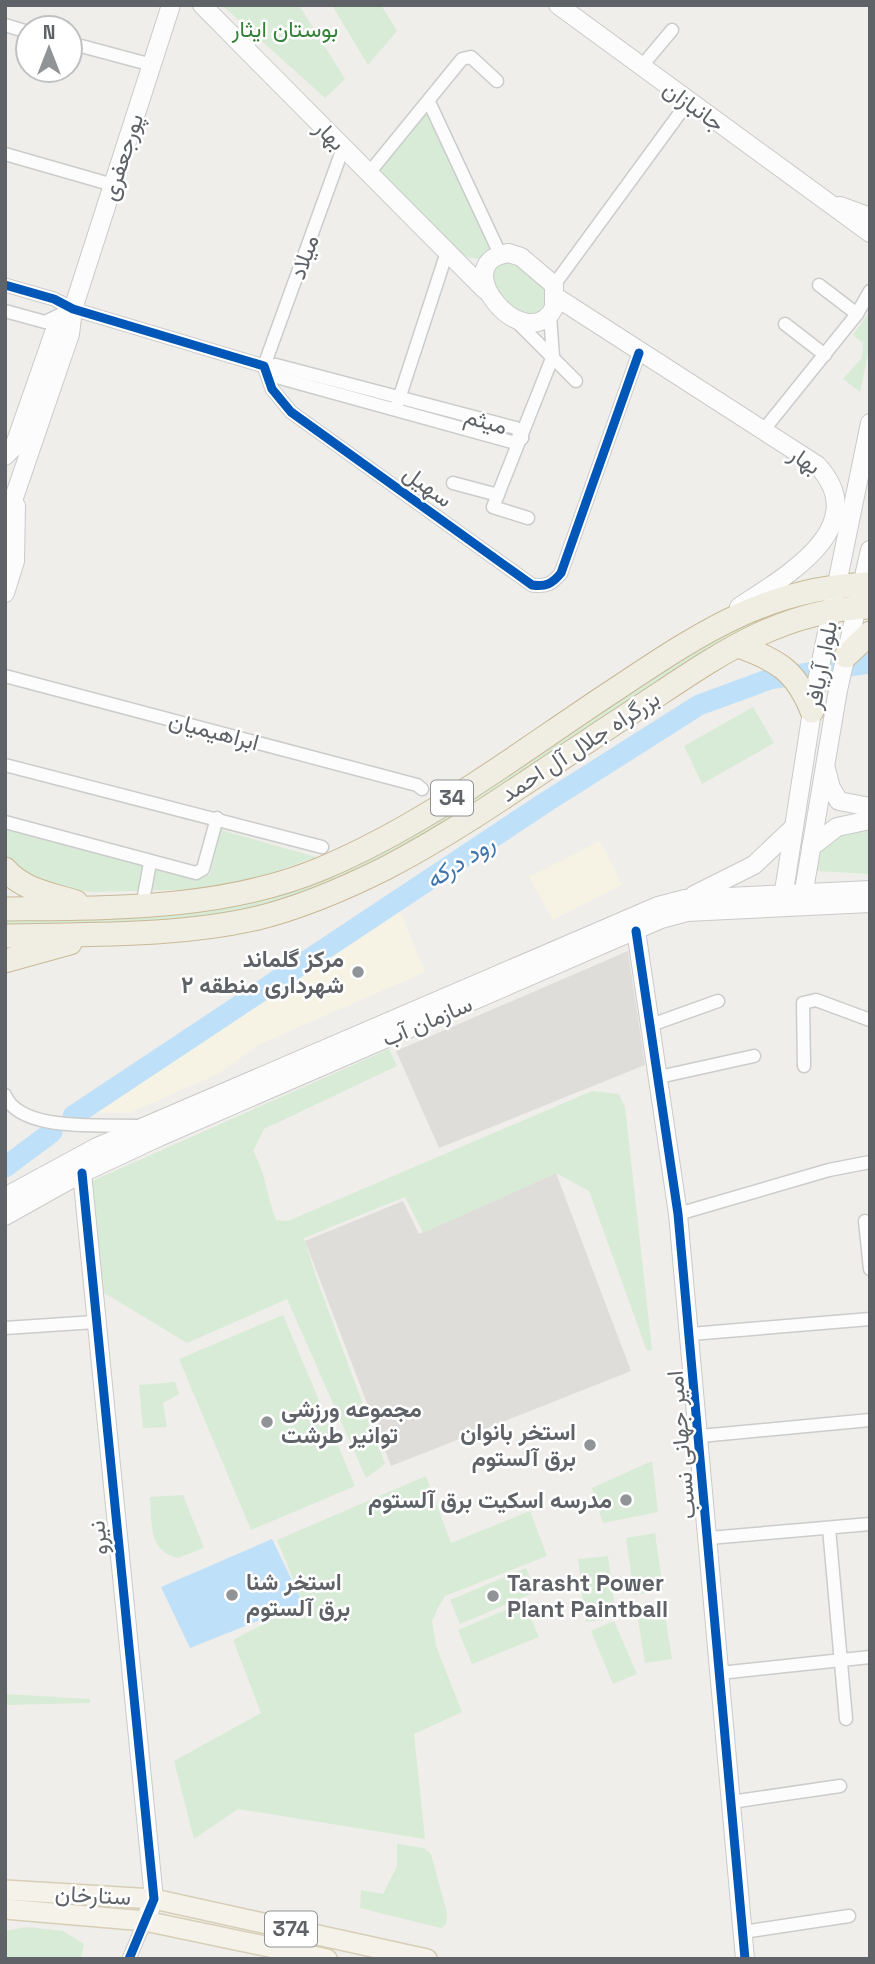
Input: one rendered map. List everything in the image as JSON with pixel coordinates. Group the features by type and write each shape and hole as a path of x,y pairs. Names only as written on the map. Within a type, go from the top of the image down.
{"highway":[{"name":"بزرگراه جلال آل احمد","path":"5,909 142,906 228,897 320,870 375,845 440,806 707,629 770,600 838,585 866,584"},
{"name":"بزرگراه جلال آل احمد","path":"5,936 182,929 258,918 330,894 387,867 454,828 628,714 773,626 832,610 863,608"},
{"path":"835,654 870,633"},
{"path":"738,646 778,662 809,686 812,711"},
{"path":"615,690 625,693 630,702 628,714"},
{"path":"5,869 15,880 32,889 96,908"},
{"path":"5,961 103,934"}],"main road":[{"name":"ستارخان","path":"5,1890 154,1899 427,1959"},
{"name":"ستارخان","path":"5,1909 145,1921 274,1953 327,1959"}],"street":[{"name":"پورجعفری","path":"5,524 70,334 73,309 171,5"},
{"name":"بهار","path":"202,5 485,290"},
{"name":"جانبازان","path":"558,5 688,102 832,203 866,221"},
{"path":"641,67 672,30"},
{"path":"84,47 152,65"},
{"path":"369,173 467,57 497,81"},
{"path":"429,102 493,260"},
{"path":"496,501 553,356 550,316 555,291 688,102"},
{"name":"میلاد","path":"264,366 343,148"},
{"path":"5,154 113,185"},
{"path":"866,221 870,244"},
{"path":"398,403 453,259 493,260 521,257 555,291"},
{"path":"493,260 483,278 485,290 576,381"},
{"path":"5,285 54,299 73,309 264,366"},
{"path":"819,285 858,314"},
{"name":"بهار","path":"555,291 639,353 817,465 830,477 836,490 839,503 837,522 818,550 794,572 707,629"},
{"path":"762,432 858,314 870,291"},
{"name":"پورجعفری","path":"8,449 57,327 73,309"},
{"path":"5,311 45,322 73,309"},
{"path":"517,321 534,324 550,316"},
{"path":"785,324 825,355"},
{"name":"سهیل","path":"264,366 272,389 291,412 532,585 543,587 553,582 561,573 639,353"},
{"name":"میثم","path":"264,366 273,376 516,428 522,438"},
{"name":"بلوار آریافر","path":"802,899 838,690 832,610 870,424"},
{"path":"453,483 528,518"},
{"path":"5,593 15,561 16,495"},
{"name":"بلوار آریافر","path":"809,686 835,654 863,608 870,550"},
{"name":"ابراهیمیان","path":"5,676 417,785 422,789"},
{"name":"بلوار آریافر","path":"783,901 812,711"},
{"path":"5,765 322,847"},
{"path":"825,765 831,788 839,801 870,807"},
{"path":"5,822 150,863 200,872 217,818"},
{"path":"811,847 837,827 870,820"},
{"path":"685,900 754,865 794,827"},
{"path":"142,906 150,863"},
{"path":"808,866 821,882 838,891"},
{"name":"سازمان آب","path":"5,1197 72,1158 635,924 687,912 802,899 838,891 870,890"},
{"name":"سازمان آب","path":"802,899 870,903"},
{"name":"سازمان آب","path":"5,1216 82,1172 635,924 658,906 685,900 783,901"},
{"name":"امیر جهانی نسب","path":"635,924 678,1214 691,1334 745,1959"},
{"path":"804,1066 803,1003 816,1000 870,1020"},
{"path":"651,1025 718,1001"},
{"path":"659,1077 754,1056"},
{"path":"5,1096 20,1115 52,1123 146,1126"},
{"path":"678,1214 829,1170 870,1162"},
{"name":"نیرو","path":"82,1172 154,1899"},
{"path":"865,1221 870,1269"},
{"path":"691,1334 870,1319"},
{"path":"5,1328 95,1322"},
{"path":"700,1436 870,1420"},
{"path":"709,1538 870,1524"},
{"path":"829,1528 846,1719"},
{"path":"720,1673 870,1657"},
{"path":"731,1802 840,1786"},
{"path":"129,1959 154,1899"},
{"path":"743,1932 849,1916"}],"shaded area":[{"path":"600,841 622,885 553,920 529,877"},
{"path":"398,907 425,972 260,1044 218,1074 129,1113 85,1112"},
{"path":"628,951 645,1065 439,1148 396,1051"},
{"path":"556,1173 631,1371 391,1466 305,1241 403,1201 419,1234"}],"green space":[{"name":"بوستان ایثار","path":"222,5 299,5 345,79 325,98"},
{"name":"بوستان ایثار","path":"332,5 381,5 397,31 368,65"},
{"path":"428,111 494,251 485,257 477,259 458,252 377,171"},
{"path":"513,261 548,287 545,313 524,319 492,290 492,272 497,265"},
{"path":"870,311 870,344 860,392 843,379 862,358 863,343 853,335"},
{"path":"801,603 733,637 380,865 288,900 228,914 113,924 5,926 5,917 296,887 345,871 396,845 677,660 751,620"},
{"path":"753,707 774,743 702,784 684,746"},
{"path":"870,827 870,874 816,871 816,853 844,832"},
{"path":"5,828 192,877 210,875 221,830 316,857 240,884 211,889 92,892 50,888 12,867 5,856"},
{"path":"389,1049 397,1066 264,1129 253,1151 276,1220 288,1221 592,1091 619,1094 625,1107 652,1350 647,1351 589,1191 556,1173 423,1233 405,1197 304,1238 385,1464 366,1478 287,1299 187,1343 101,1291 90,1182"},
{"name":"مجموعه ورزشی توانیر طرشت","path":"283,1315 355,1486 251,1530 179,1359"},
{"path":"175,1382 179,1394 163,1403 167,1427 143,1428 139,1385"},
{"name":"مدرسه اسکیت برق آلستوم","path":"652,1461 658,1512 603,1523 592,1488"},
{"path":"426,1476 451,1543 530,1511 547,1556 445,1596 432,1621 436,1646 462,1712 414,1734 425,1839 238,1809 194,1839 174,1761 261,1713 233,1640 303,1603 277,1540"},
{"path":"183,1495 204,1548 178,1558 168,1554 156,1543 150,1497"},
{"path":"655,1533 663,1590 634,1595 626,1538"},
{"path":"608,1556 616,1618 586,1622 578,1559"},
{"name":"Tarasht Power Plant Paintball","path":"526,1568 536,1592 460,1624 450,1600"},
{"path":"524,1602 539,1637 472,1664 458,1630"},
{"path":"663,1602 672,1659 645,1663 636,1607"},
{"path":"614,1621 637,1674 613,1684 591,1631"},
{"path":"5,1694 90,1699 90,1703 5,1705"},
{"path":"397,1844 424,1848 431,1854 447,1913 446,1924 441,1928 360,1908 361,1890 383,1894 397,1866"},
{"path":"27,1927 63,1931 84,1944 81,1959 5,1959 5,1931"}],"water":[{"name":"استخر شنا برق آلستوم","path":"272,1539 303,1603 190,1648 161,1587"}],"waterway":[{"name":"رود درکه","path":"73,1116 546,802 699,705 770,679 870,663"},
{"name":"رود درکه","path":"5,1167 52,1132"}],"cycle path":[{"path":"5,285 54,299 73,309 264,366 272,389 291,412 532,585 541,586 555,580 561,573 639,353"},
{"path":"636,931 678,1214 745,1959"},
{"path":"82,1173 154,1899 129,1959"}],"place":[{"name":"مرکز گلماند شهرداری منطقه ۲","path":"358,972"},
{"name":"مجموعه ورزشی توانیر طرشت","path":"267,1422"},
{"name":"استخر بانوان برق آلستوم","path":"590,1445"},
{"name":"مدرسه اسکیت برق آلستوم","path":"626,1500"},
{"name":"استخر شنا برق آلستوم","path":"232,1595"},
{"name":"Tarasht Power Plant Paintball","path":"493,1596"}]}
